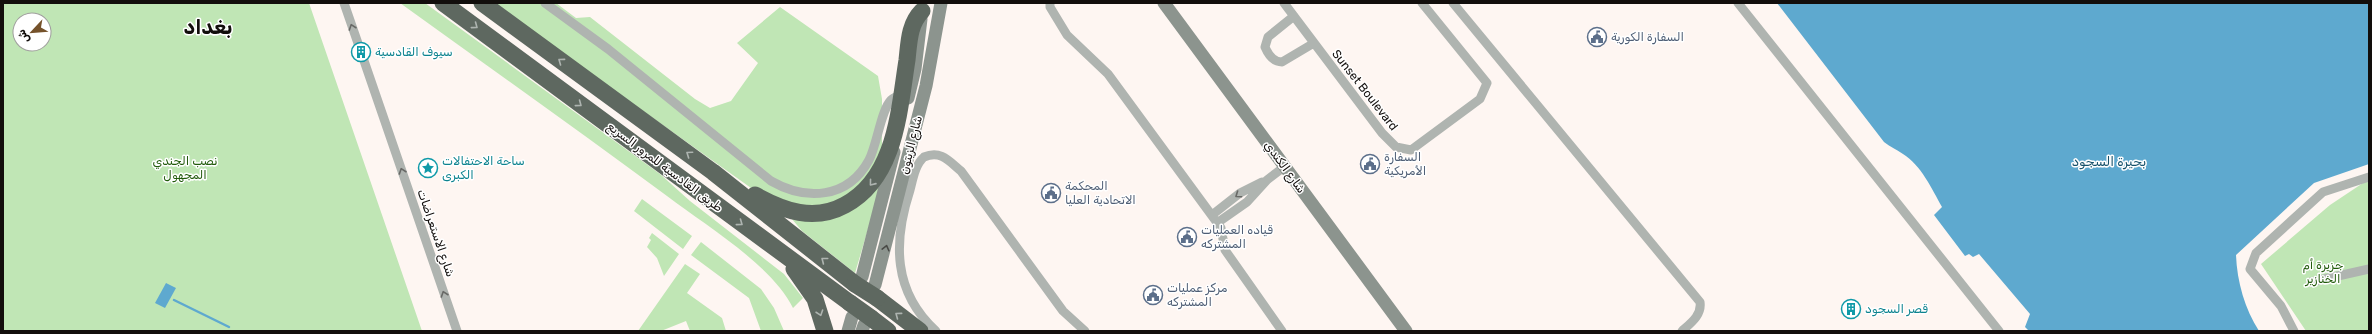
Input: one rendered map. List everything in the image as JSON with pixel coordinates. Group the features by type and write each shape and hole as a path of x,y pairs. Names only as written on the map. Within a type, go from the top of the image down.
{"highway":[{"name":"طريق القادسية للمرور السريع","path":"443,3 773,248 851,310 866,325 888,331"},
{"name":"طريق القادسية للمرور السريع","path":"482,3 876,292 920,331"},
{"path":"713,172 780,208 794,212 823,213 838,209 863,192 880,172 891,140 906,85 912,27 922,7"},
{"path":"773,248 806,283 815,299 824,331"}],"main road":[{"name":"شارع الزيتون","path":"876,292 926,86 941,3"},
{"name":"شارع الكندي","path":"1164,3 1406,331"},
{"path":"906,85 926,86"},
{"name":"شارع الزيتون","path":"859,281 906,85"},
{"path":"848,331 851,310"}],"street":[{"name":"شارع الاستعراضات","path":"344,3 457,331"},
{"path":"545,3 608,49 771,181 785,189 801,194 817,194 833,191 848,183 860,173 869,159 889,103 906,85"},
{"path":"1050,3 1050,7 1067,35 1108,74 1218,223 1221,228 1225,250 1282,331"},
{"name":"Sunset Boulevard","path":"1284,3 1382,133 1396,147 1411,150 1480,99 1487,82 1422,3"},
{"path":"1453,3 1700,302 1701,308 1696,318 1682,331"},
{"path":"1738,3 1999,331"},
{"path":"1294,16 1268,37 1265,47 1269,54 1276,61 1282,62 1314,43"},
{"path":"936,331 916,310 908,294 900,268 899,250 904,207 916,172 924,157 935,154 941,155 961,171 1062,311 1085,331"},
{"path":"1218,223 1247,202 1267,180 1284,167"},
{"path":"2294,331 2281,306 2250,269 2256,253 2323,192 2369,177"},
{"path":"1212,216 1240,193 1267,180"},
{"path":"2311,282 2369,269"}],"green space":[{"name":"نصب الجندي المجهول","path":"3,3 309,3 422,331 3,331"},
{"path":"400,3 425,3 660,174 690,201 784,274 803,298 793,308 783,292 770,276 754,261 718,233"},
{"path":"492,3 556,3 576,18 590,17 695,99 710,108 731,101 758,63 737,43 780,7 878,76 882,99 882,182 855,273 802,231 781,206 765,198"},
{"name":"جزيرة أم الخنازير","path":"2369,179 2369,331 2306,331 2261,264 2330,205"},
{"path":"642,199 692,236 683,249 634,211"},
{"path":"652,233 679,254 664,276 657,258 647,247 651,240 649,238"},
{"path":"701,242 761,289 774,308 784,331 761,331 749,298 691,255"},
{"path":"685,264 700,274 687,293 722,318 726,331 690,331 686,321 661,331 638,331"}],"water":[{"name":"بحيرة السجود","path":"1777,3 2369,3 2369,164 2314,183 2236,255 2238,275 2243,295 2254,323 2259,331 2029,331 2025,327 2030,314 1979,254 1973,257 1969,254 1965,256 1934,215 1942,207 1921,171 1909,159 1884,142"},
{"path":"166,283 176,288 165,308 155,303"}],"waterway":[{"path":"174,300 229,327"}],"place":[{"name":"السفارة الكورية","path":"1597,37"},
{"name":"سيوف القادسية","path":"361,52"},
{"name":"السفارة الأمريكية","path":"1370,164"},
{"name":"ساحة الاحتفالات الكبرى","path":"428,168"},
{"name":"المحكمة الاتحادية العليا","path":"1051,193"},
{"name":"قياده العمليات المشتركه","path":"1187,237"},
{"name":"مركز عمليات المشتركه","path":"1153,295"},
{"name":"قصر السجود","path":"1851,309"}],"district":[{"name":"بغداد","path":"208,27"}]}
